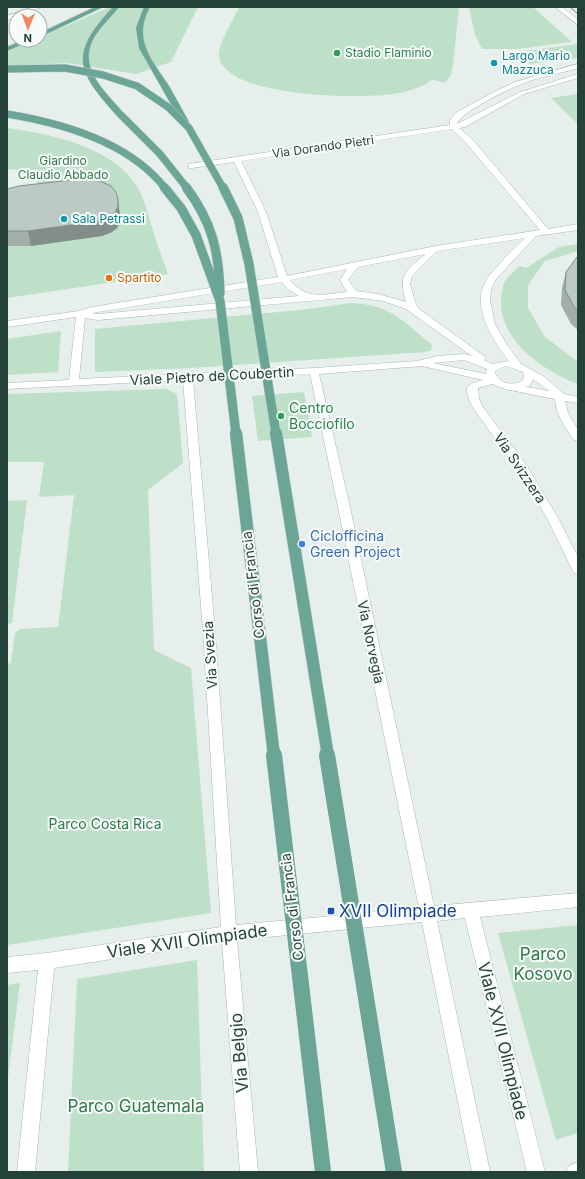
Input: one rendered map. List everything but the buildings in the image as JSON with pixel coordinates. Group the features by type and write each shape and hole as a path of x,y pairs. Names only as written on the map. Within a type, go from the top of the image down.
{"main road":[{"path":"48,31 100,7"},
{"path":"116,7 106,16 94,32 87,49 86,59 88,74 92,82 122,116 182,179 201,208 210,232 217,258 221,281 220,301"},
{"path":"145,10 139,29 143,47 155,71 221,183 234,209 246,249 394,1172"},
{"path":"7,69 65,68 114,77 144,90 185,122"},
{"name":"Corso di Francia","path":"7,114 45,120 83,132 117,148 151,173 174,198 192,227 220,301 323,1172"}],"street":[{"path":"7,18 39,7"},
{"path":"558,7 578,24"},
{"path":"546,232 466,137 453,126 455,119 496,93 520,83 578,66"},
{"name":"Via Dorando Pietri","path":"192,166 423,132 453,126 468,122 517,95 578,76"},
{"path":"520,83 532,90"},
{"path":"236,159 262,212 272,240 279,270 284,279 297,291 308,298"},
{"path":"7,324 81,314 92,310 284,279 354,267 436,250 578,227"},
{"path":"533,234 492,278 486,295 486,309 490,323 517,365 560,396 561,407 564,415 578,438"},
{"path":"416,311 409,298 407,279 414,268 436,250"},
{"path":"353,294 344,280 347,274 354,267"},
{"path":"81,314 98,317 353,294 371,296 393,301 416,311 493,367"},
{"path":"185,295 188,309"},
{"path":"74,383 81,314"},
{"path":"438,359 447,348 446,334"},
{"path":"417,364 438,359 468,358 493,367 505,363 517,365"},
{"path":"417,364 451,369 492,379 501,385 578,400"},
{"name":"Viale Pietro de Coubertin","path":"7,386 188,378 417,364"},
{"path":"492,379 490,373 493,367"},
{"name":"Via Norvegia","path":"314,371 344,507 481,1172"},
{"path":"512,387 526,383 529,377 528,372"},
{"name":"Via Svezia","path":"188,378 209,631 229,933"},
{"name":"Via Svizzera","path":"492,379 473,386 473,398 508,447 543,501 578,570"},
{"name":"Viale XVII Olimpiade","path":"7,965 47,961 229,933 427,913 578,900"},
{"name":"Viale XVII Olimpiade","path":"470,910 536,1172"},
{"name":"Via Belgio","path":"229,933 249,1172"},
{"path":"26,1172 47,961"}],"green space":[{"path":"110,7 198,7 171,62 136,74 67,63 7,66 7,51 14,48 48,48 48,34"},
{"name":"Stadio Flaminio","path":"239,7 459,7 453,66 450,77 444,83 432,80 411,90 376,96 296,93 269,88 245,81 227,71 219,57 223,39"},
{"path":"469,7 533,7 572,42 517,49 482,49 475,35"},
{"path":"576,44 578,46 578,58 530,64 519,52"},
{"path":"578,94 578,124 551,98"},
{"name":"Giardino Claudio Abbado","path":"7,128 43,134 81,145 99,153 115,163 129,175 143,199 168,274 7,298 7,246 31,246 112,232 120,222 13,195 39,183 17,170 7,169"},
{"path":"578,244 578,251 545,261 528,285 528,308 545,337 578,362 578,384 539,363 516,342 508,330 503,316 501,294 505,281 520,266 526,268 559,247"},
{"path":"351,303 365,304 376,307 396,316 432,345 431,350 425,352 192,368 95,372 95,329 300,310"},
{"path":"61,331 58,372 7,375 7,339"},
{"name":"Parco Costa Rica","path":"167,389 177,394 183,463 148,490 154,650 191,668 211,913 7,945 7,664 11,663 15,633 20,629 58,627 74,495 39,497 44,462 7,462 7,394"},
{"name":"Centro Bocciofilo","path":"304,392 312,437 258,441 252,396"},
{"path":"27,500 12,623 7,624 7,501"},
{"name":"Parco Kosovo","path":"578,925 578,1133 556,1140 498,933"},
{"name":"Parco Guatemala","path":"197,960 204,1172 68,1172 77,979"},
{"path":"20,983 7,1086 7,985"}],"tram line":[{"path":"570,7 578,14"}],"place":[{"name":"Stadio Flaminio","path":"337,53"},
{"name":"Largo Mario Mazzuca","path":"494,63"},
{"name":"Sala Petrassi","path":"64,219"},
{"name":"Spartito","path":"109,278"},
{"name":"Centro Bocciofilo","path":"281,416"},
{"name":"Ciclofficina Green Project","path":"302,544"},
{"name":"XVII Olimpiade","path":"331,911"}]}
